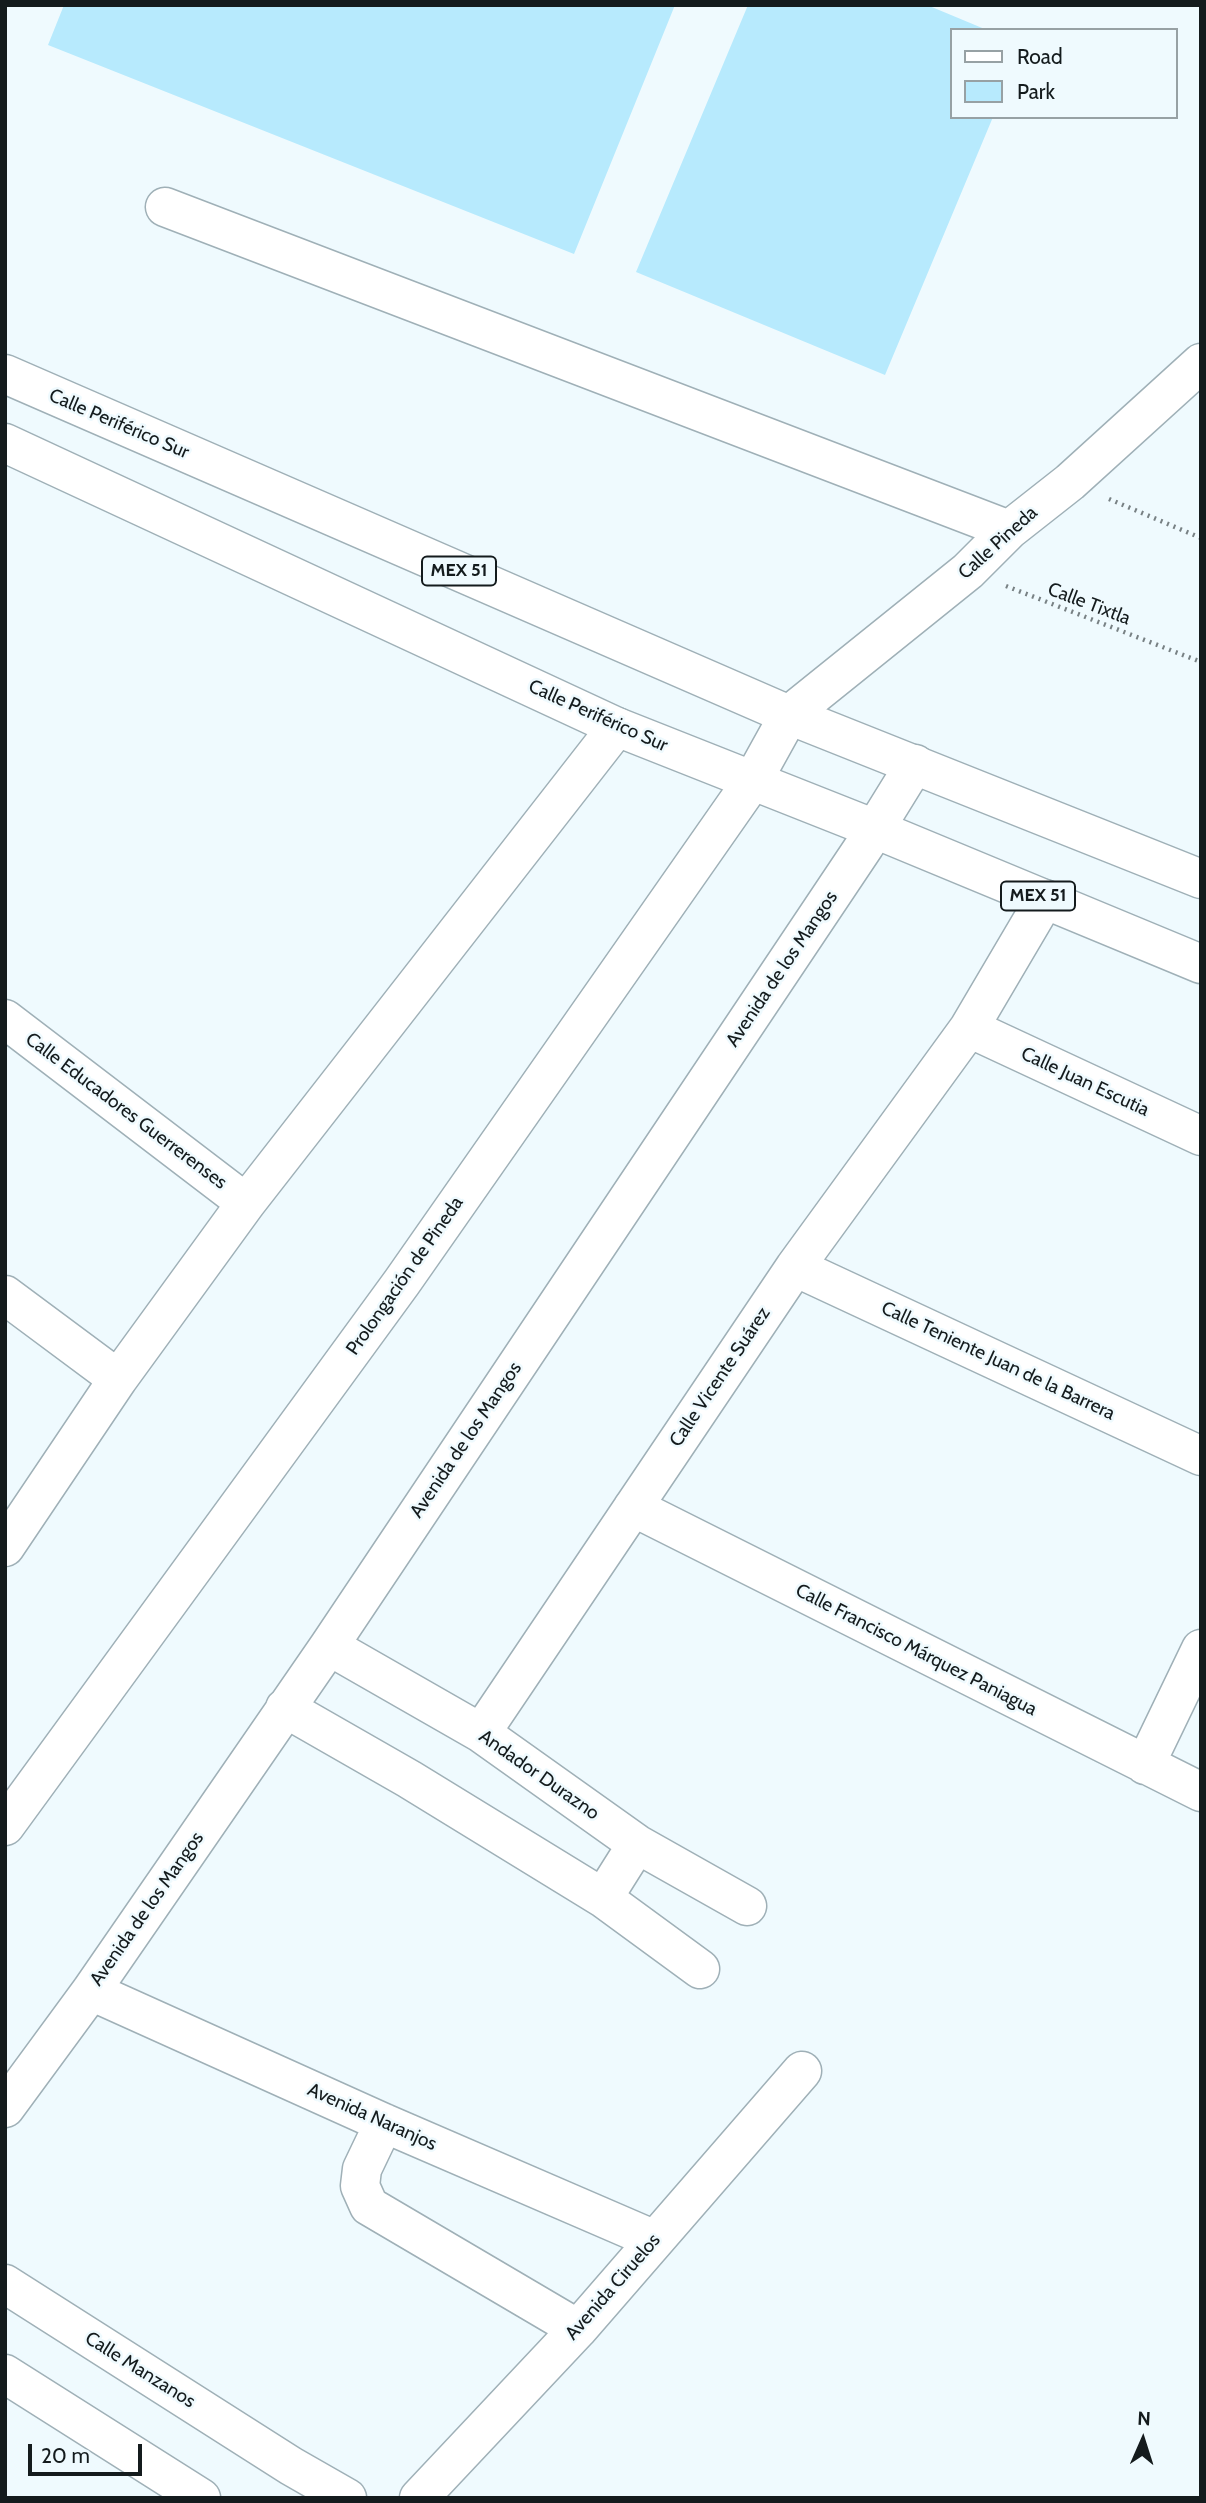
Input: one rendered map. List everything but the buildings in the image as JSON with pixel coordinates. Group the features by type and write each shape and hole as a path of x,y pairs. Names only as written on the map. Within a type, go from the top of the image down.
{"street":[{"path":"165,207 1009,530"},
{"name":"Calle Pineda","path":"789,715 968,571 1009,530 1070,481 1201,363"},
{"name":"Calle Periférico Sur","path":"5,374 789,715 1201,880"},
{"name":"Calle Periférico Sur","path":"5,443 617,727 875,829 1201,964"},
{"name":"Prolongación de Pineda","path":"5,1826 402,1282 753,780 789,715"},
{"path":"5,1547 118,1379 246,1203 617,727"},
{"name":"Avenida de los Mangos","path":"5,2108 90,1991 329,1646 875,829 915,764"},
{"name":"Calle Vicente Suárez","path":"481,1733 795,1267 969,1028 1045,899"},
{"name":"Calle Educadores Guerrerenses","path":"5,1019 246,1203"},
{"name":"Calle Juan Escutia","path":"969,1028 1201,1136"},
{"name":"Calle Teniente Juan de la Barrera","path":"795,1267 1201,1456"},
{"path":"5,1296 118,1379"},
{"name":"Calle Francisco Márquez Paniagua","path":"633,1507 1201,1792"},
{"name":"Andador Durazno","path":"329,1646 481,1733 637,1844 747,1906"},
{"path":"1146,1765 1201,1649"},
{"path":"285,1708 409,1779 603,1898 700,1969"},
{"path":"603,1898 637,1844"},
{"name":"Avenida Naranjos","path":"90,1991 384,2123 656,2240"},
{"name":"Avenida Ciruelos","path":"419,2498 578,2329 802,2071"},
{"path":"384,2123 362,2169 360,2186 369,2206 578,2329"},
{"name":"Calle Manzanos","path":"5,2284 291,2466 347,2498"},
{"path":"5,2374 201,2498"}],"path":[{"path":"1070,481 1201,538"},
{"name":"Calle Tixtla","path":"968,571 1201,662"}],"green space":[{"path":"64,5 675,5 574,254 48,45"},
{"path":"748,5 927,5 982,28 950,28 950,119 992,119 885,375 636,272"}]}
